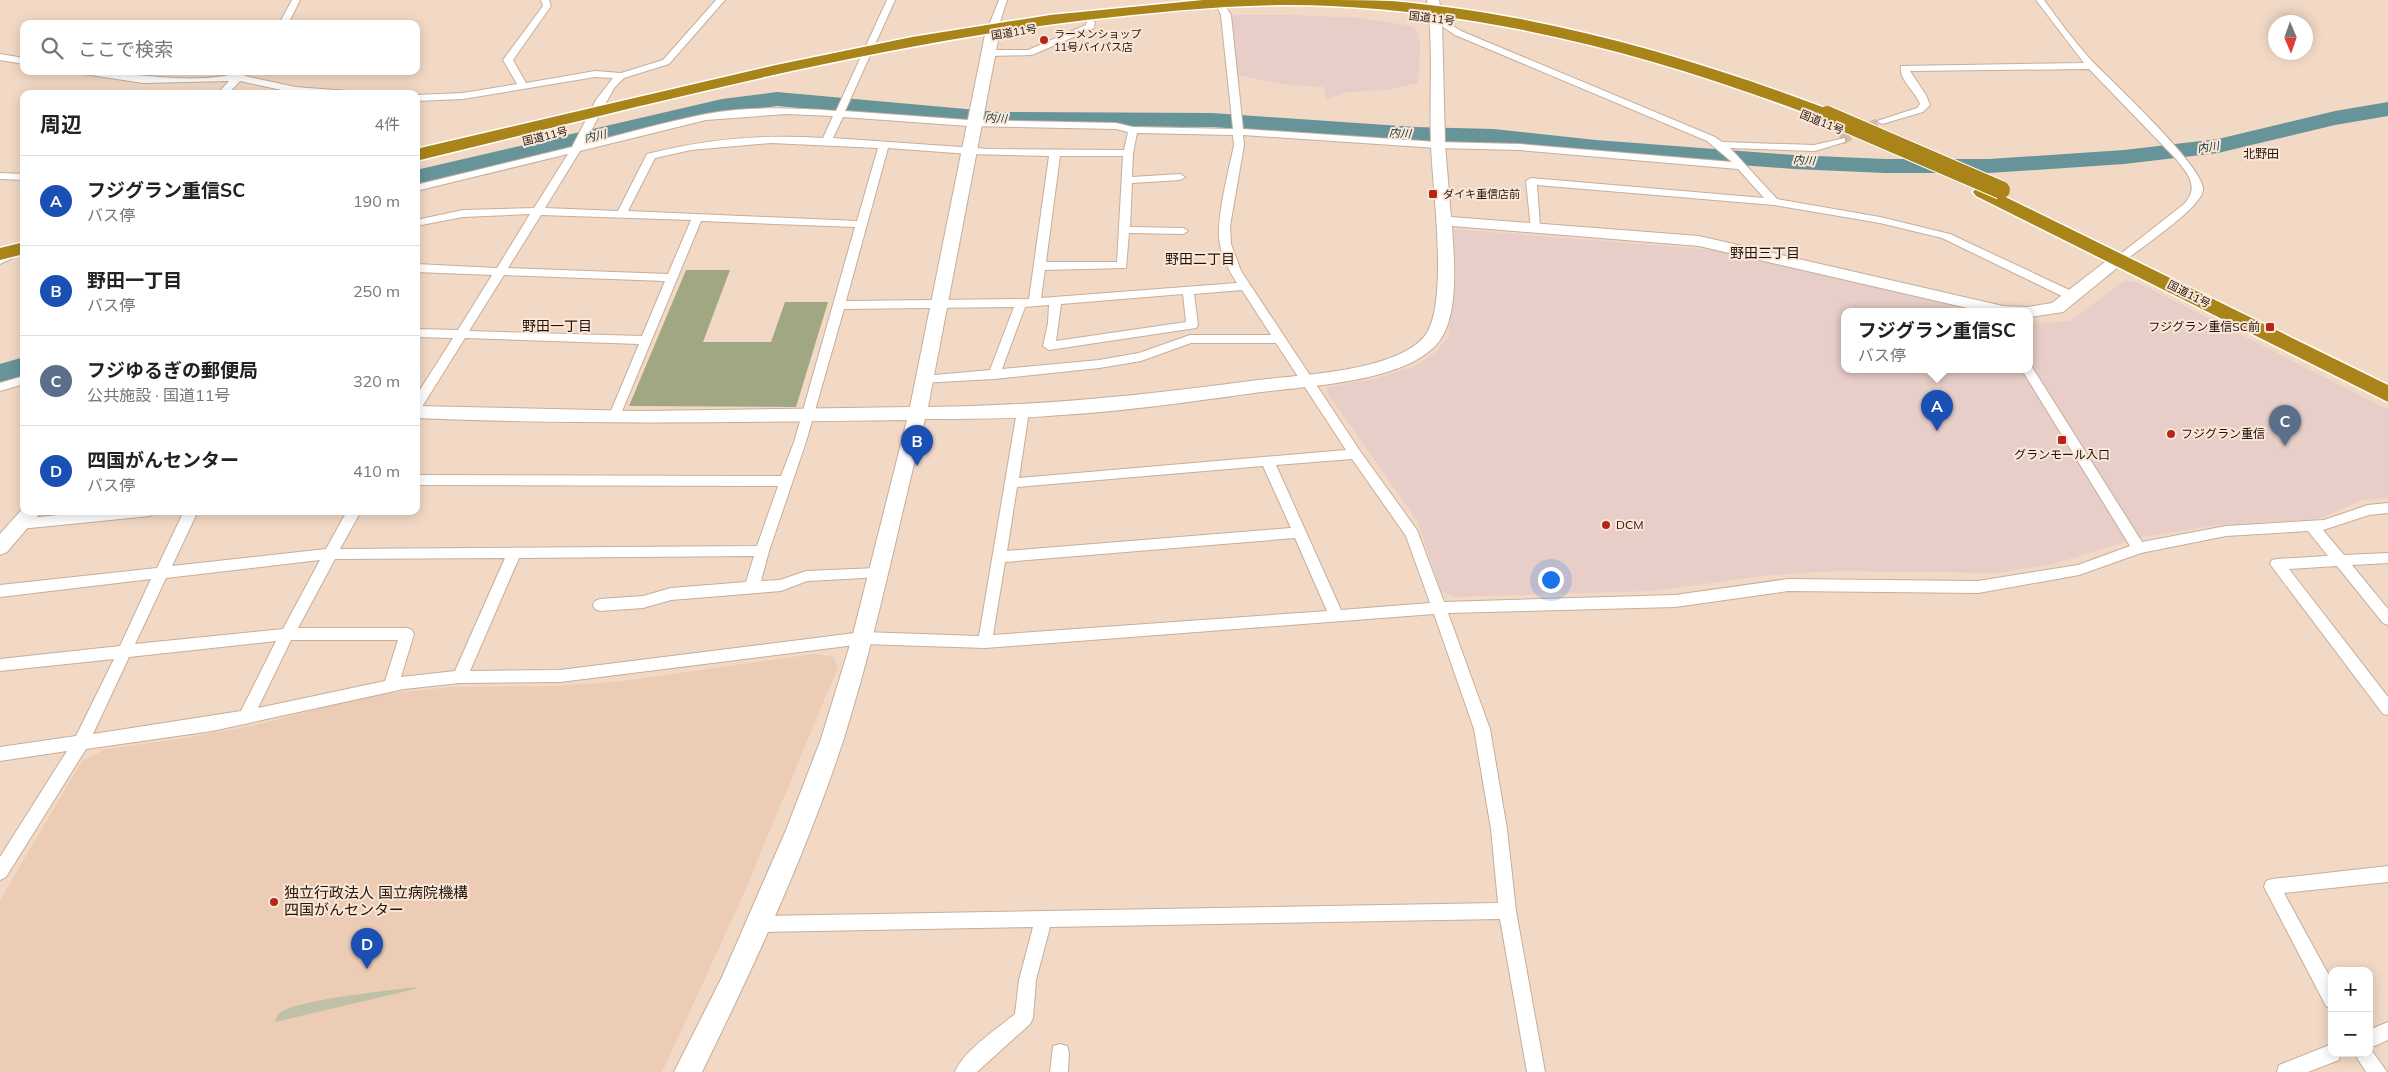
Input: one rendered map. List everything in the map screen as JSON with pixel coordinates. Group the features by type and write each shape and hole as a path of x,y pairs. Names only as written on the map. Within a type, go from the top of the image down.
{"highway":[{"name":"国道11号","path":"993,30 1090,22 1220,4"},
{"name":"国道11号","path":"420,166 865,56 993,30 1145,6 1220,4 1314,9 1434,10 1622,53 1702,77 1823,118 1992,191 2388,381"},
{"name":"国道11号","path":"420,154 589,124"},
{"path":"0,254 20,251"},
{"path":"0,267 20,253"},
{"name":"国道11号","path":"2124,255 2388,394"}],"street":[{"path":"285,20 296,0"},
{"path":"523,86 508,60 547,6 545,0"},
{"path":"420,98 436,99 464,96 595,74 621,76 652,68 666,62 721,0"},
{"path":"827,140 891,0"},
{"path":"688,1072 730,986 798,830 832,739 862,638 918,412 993,30 1003,0"},
{"path":"2033,310 2057,308 2074,297 2124,255 2198,198 2199,187 2192,173 2180,157 2093,66 2066,35 2040,0"},
{"path":"1220,4 1238,125 1239,145 1225,226 1225,244 1236,271 1245,286 1355,454 1412,534 1482,729 1499,829 1507,911 1536,1072"},
{"path":"420,412 536,418 614,418 1023,411 1062,409 1202,394 1307,380 1390,364 1410,356 1433,338 1444,304 1444,221 1438,139 1438,30 1434,10"},
{"path":"1434,10 1458,32 1712,139 1724,147 1737,164 1774,202"},
{"path":"990,53 1029,53 1091,26 1090,22"},
{"path":"0,56 20,60"},
{"path":"1882,121 1920,110 1925,105 1924,97 1906,78 1904,68 2093,66"},
{"path":"110,75 143,80 242,75 295,90"},
{"path":"226,90 242,75"},
{"path":"420,401 577,148 601,100 621,76"},
{"path":"420,187 724,114 766,111 839,112 1116,126 1133,130 1238,125 1438,139 1737,164"},
{"path":"1041,266 1122,266 1128,153 1133,130"},
{"path":"621,215 651,156 738,139 827,140 970,152 1128,153"},
{"path":"1724,147 1815,148 1841,140"},
{"path":"752,588 762,551 800,442 805,416 884,145"},
{"path":"1035,301 1055,153"},
{"path":"0,176 20,177"},
{"path":"1127,180 1180,177"},
{"path":"1535,227 1531,181 1774,202 1873,219 1946,236 2074,297"},
{"path":"420,222 440,216 469,213 538,212 861,224"},
{"path":"614,418 697,218"},
{"path":"1444,221 1699,241 1984,308"},
{"path":"1124,230 1183,230"},
{"path":"0,262 20,252"},
{"path":"420,268 672,278"},
{"path":"838,305 1020,303 1245,286"},
{"path":"1055,300 1054,323 1049,346 1192,325 1188,290"},
{"path":"994,375 1020,303"},
{"path":"420,333 645,340"},
{"path":"924,380 994,375 1116,361 1141,357 1190,339 1280,339"},
{"path":"2030,373 2139,548"},
{"path":"0,387 20,381"},
{"path":"985,642 1023,411"},
{"path":"1012,484 1355,454"},
{"path":"1268,462 1337,616"},
{"path":"420,480 786,481"},
{"path":"0,754 212,724 391,686 460,677 560,676 862,638 985,642 1439,608 1675,601 1788,585 1978,587 2079,570 2139,548 2226,531 2324,525 2368,510 2388,508"},
{"path":"0,547 26,518 79,515"},
{"path":"0,872 82,741 189,515"},
{"path":"246,716 286,634 352,515"},
{"path":"2312,526 2388,619"},
{"path":"1000,557 1300,532"},
{"path":"0,591 330,554 762,551"},
{"path":"460,677 514,554"},
{"path":"2388,558 2277,564 2388,709"},
{"path":"600,605 643,602 671,594 781,586 806,576 877,573"},
{"path":"0,665 124,650 286,634 407,634 391,686"},
{"path":"2328,992 2272,887 2388,874"},
{"path":"758,924 1507,911"},
{"path":"964,1072 987,1049 1024,1018 1024,1003 1028,980 1044,919"},
{"path":"2373,1037 2388,1031"},
{"path":"1059,1072 1060,1053"},
{"path":"2286,1072 2328,1055"},
{"path":"2366,1057 2378,1072"}],"shaded area":[{"path":"1232,15 1362,18 1412,26 1417,30 1420,45 1418,83 1389,90 1349,92 1326,99 1324,87 1286,85 1237,75"},
{"path":"1454,229 1727,251 1966,308 1841,308 1841,373 2033,373 2033,324 2070,321 2124,281 2137,282 2388,409 2388,498 2362,500 2318,519 2219,525 2142,537 2053,564 1996,573 1836,571 1772,575 1651,591 1454,597 1441,591 1418,522 1326,391 1328,387 1378,378 1415,366 1435,353 1448,337 1453,302"},
{"path":"814,654 834,657 838,667 741,900 662,1072 0,1072 0,900 82,761 106,749 180,739 251,726 374,695 450,687 556,686 615,682"}],"green space":[{"path":"686,270 730,270 703,342 771,342 785,302 828,302 796,407 629,406"},
{"path":"416,987 415,989 275,1022 281,1012 307,1003"}],"waterway":[{"name":"内川","path":"420,176 722,106 777,99 999,119 1212,120 1415,134 1494,136 1596,147 1710,154 1794,162 1885,166 1989,166 2124,157 2218,146 2335,118 2388,109"},
{"name":"内川","path":"0,373 20,367"}],"tunnel":[{"path":"1841,140 1882,121"}],"place":[{"name":"ラーメンショップ 11号バイパス店","path":"1044,40"},
{"name":"ダイキ重信店前","path":"1433,194"},
{"name":"フジグラン重信SC前","path":"2270,327"},
{"name":"フジグラン重信SC","path":"1937,431"},
{"name":"フジグラン重信","path":"2171,434"},
{"name":"グランモール入口","path":"2062,440"},
{"name":"フジゆるぎの郵便局","path":"2285,446"},
{"name":"野田一丁目","path":"917,466"},
{"name":"DCM","path":"1606,525"},
{"name":"独立行政法人 国立病院機構 四国がんセンター","path":"274,902"},
{"name":"四国がんセンター","path":"367,969"}],"district":[{"name":"北野田","path":"2261,154"},
{"name":"野田三丁目","path":"1765,253"},
{"name":"野田二丁目","path":"1200,259"},
{"name":"野田一丁目","path":"557,326"}]}
